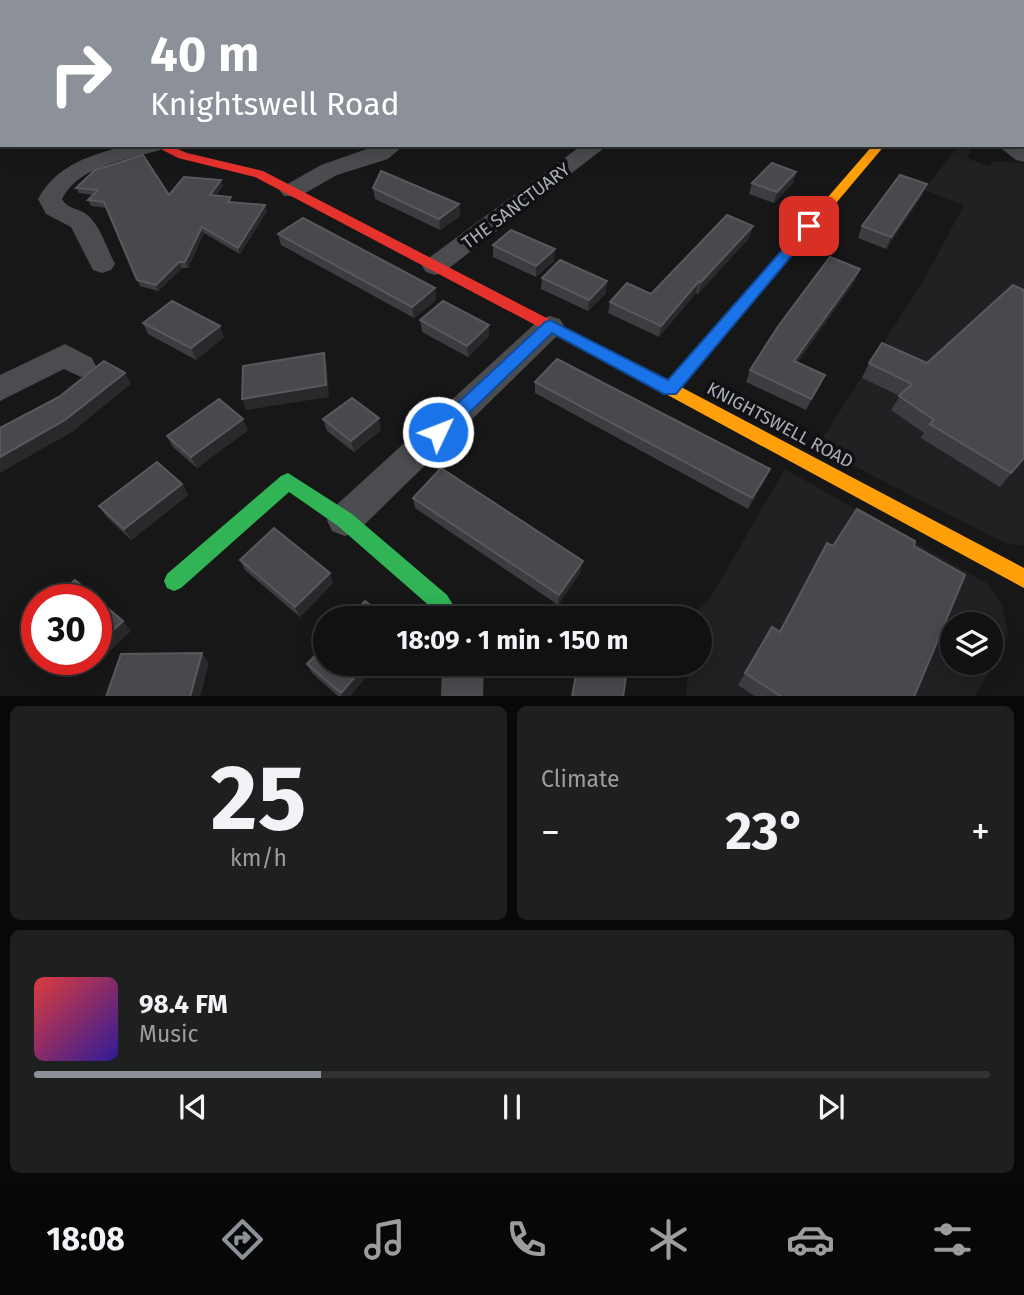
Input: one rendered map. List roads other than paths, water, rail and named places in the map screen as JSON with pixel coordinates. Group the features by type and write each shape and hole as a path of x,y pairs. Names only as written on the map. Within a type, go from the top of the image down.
{"street":[{"path":"68,258 98,257 76,219 55,209 50,199 54,187 82,168 146,147"},
{"name":"KNIGHTSWELL ROAD","path":"162,147 171,154 185,158 242,167 292,191 934,528 1024,579"},
{"path":"292,191 329,170 380,154 390,147"},
{"name":"THE SANCTUARY","path":"435,266 594,147"},
{"path":"670,389 877,147"},
{"path":"345,520 550,326"},
{"path":"0,389 65,355 81,366"},
{"path":"174,581 288,481 345,520 443,606"},
{"path":"462,696 463,676"}]}
